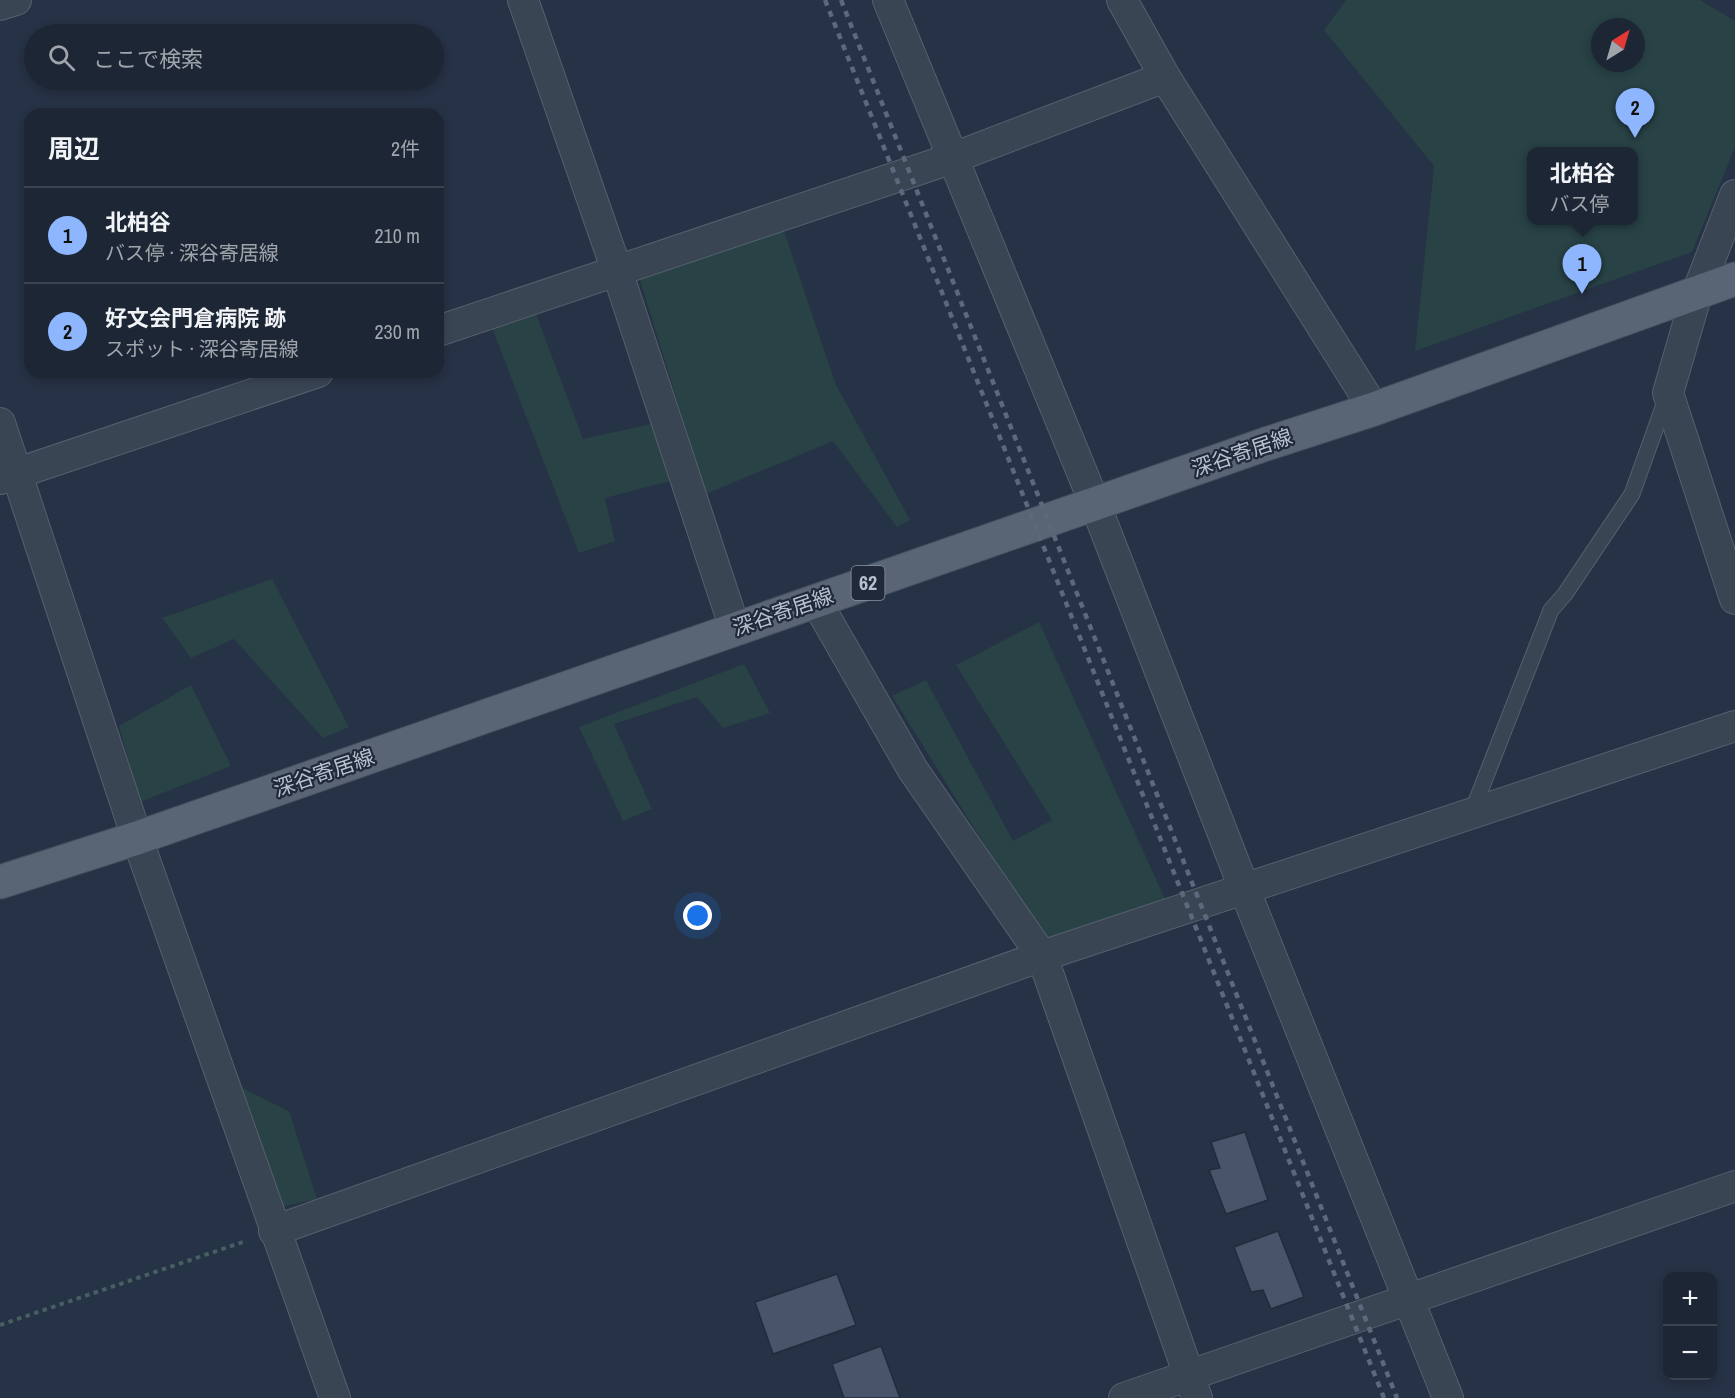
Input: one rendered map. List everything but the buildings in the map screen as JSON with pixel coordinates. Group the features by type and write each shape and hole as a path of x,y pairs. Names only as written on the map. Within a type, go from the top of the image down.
{"main road":[{"name":"深谷寄居線","path":"0,882 137,838 1374,408 1735,279"}],"street":[{"path":"0,5 16,0"},
{"path":"523,0 617,271 735,629"},
{"path":"888,0 1095,504 1244,888 1448,1398"},
{"path":"1122,0 1166,77 1374,408"},
{"path":"444,330 953,158 1166,77"},
{"path":"1735,195 1697,293 1668,393 1735,599"},
{"path":"9,476 300,378"},
{"path":"0,423 9,476 274,1231 335,1398"},
{"path":"816,601 913,770 1042,956 1193,1387"},
{"path":"274,1231 1042,956 1735,726"},
{"path":"1124,1398 1193,1387 1408,1300 1735,1186"}],"lane":[{"path":"1472,812 1551,610 1565,594 1632,494 1668,393"}],"path":[{"path":"0,1325 274,1231"}],"green space":[{"path":"1346,0 1700,0 1735,21 1735,147 1692,252 1415,351 1434,166 1324,30"},
{"path":"783,228 836,385 910,520 897,527 833,441 706,494 639,277"},
{"path":"536,314 583,439 651,424 671,481 605,498 615,541 579,553 492,328"},
{"path":"272,579 349,727 323,738 234,639 191,658 162,618"},
{"path":"1039,622 1166,901 1047,945 892,696 926,680 1013,841 1052,820 956,665"},
{"path":"744,664 770,713 723,728 697,697 614,724 652,809 623,821 579,727"},
{"path":"191,685 231,766 140,802 119,726"},
{"path":"240,1087 289,1111 317,1199 281,1207"}],"railway":[{"path":"825,0 1384,1398"},
{"path":"841,0 1397,1398"}],"place":[{"name":"好文会門倉病院 跡","path":"1635,138"},
{"name":"北柏谷","path":"1582,294"}]}
